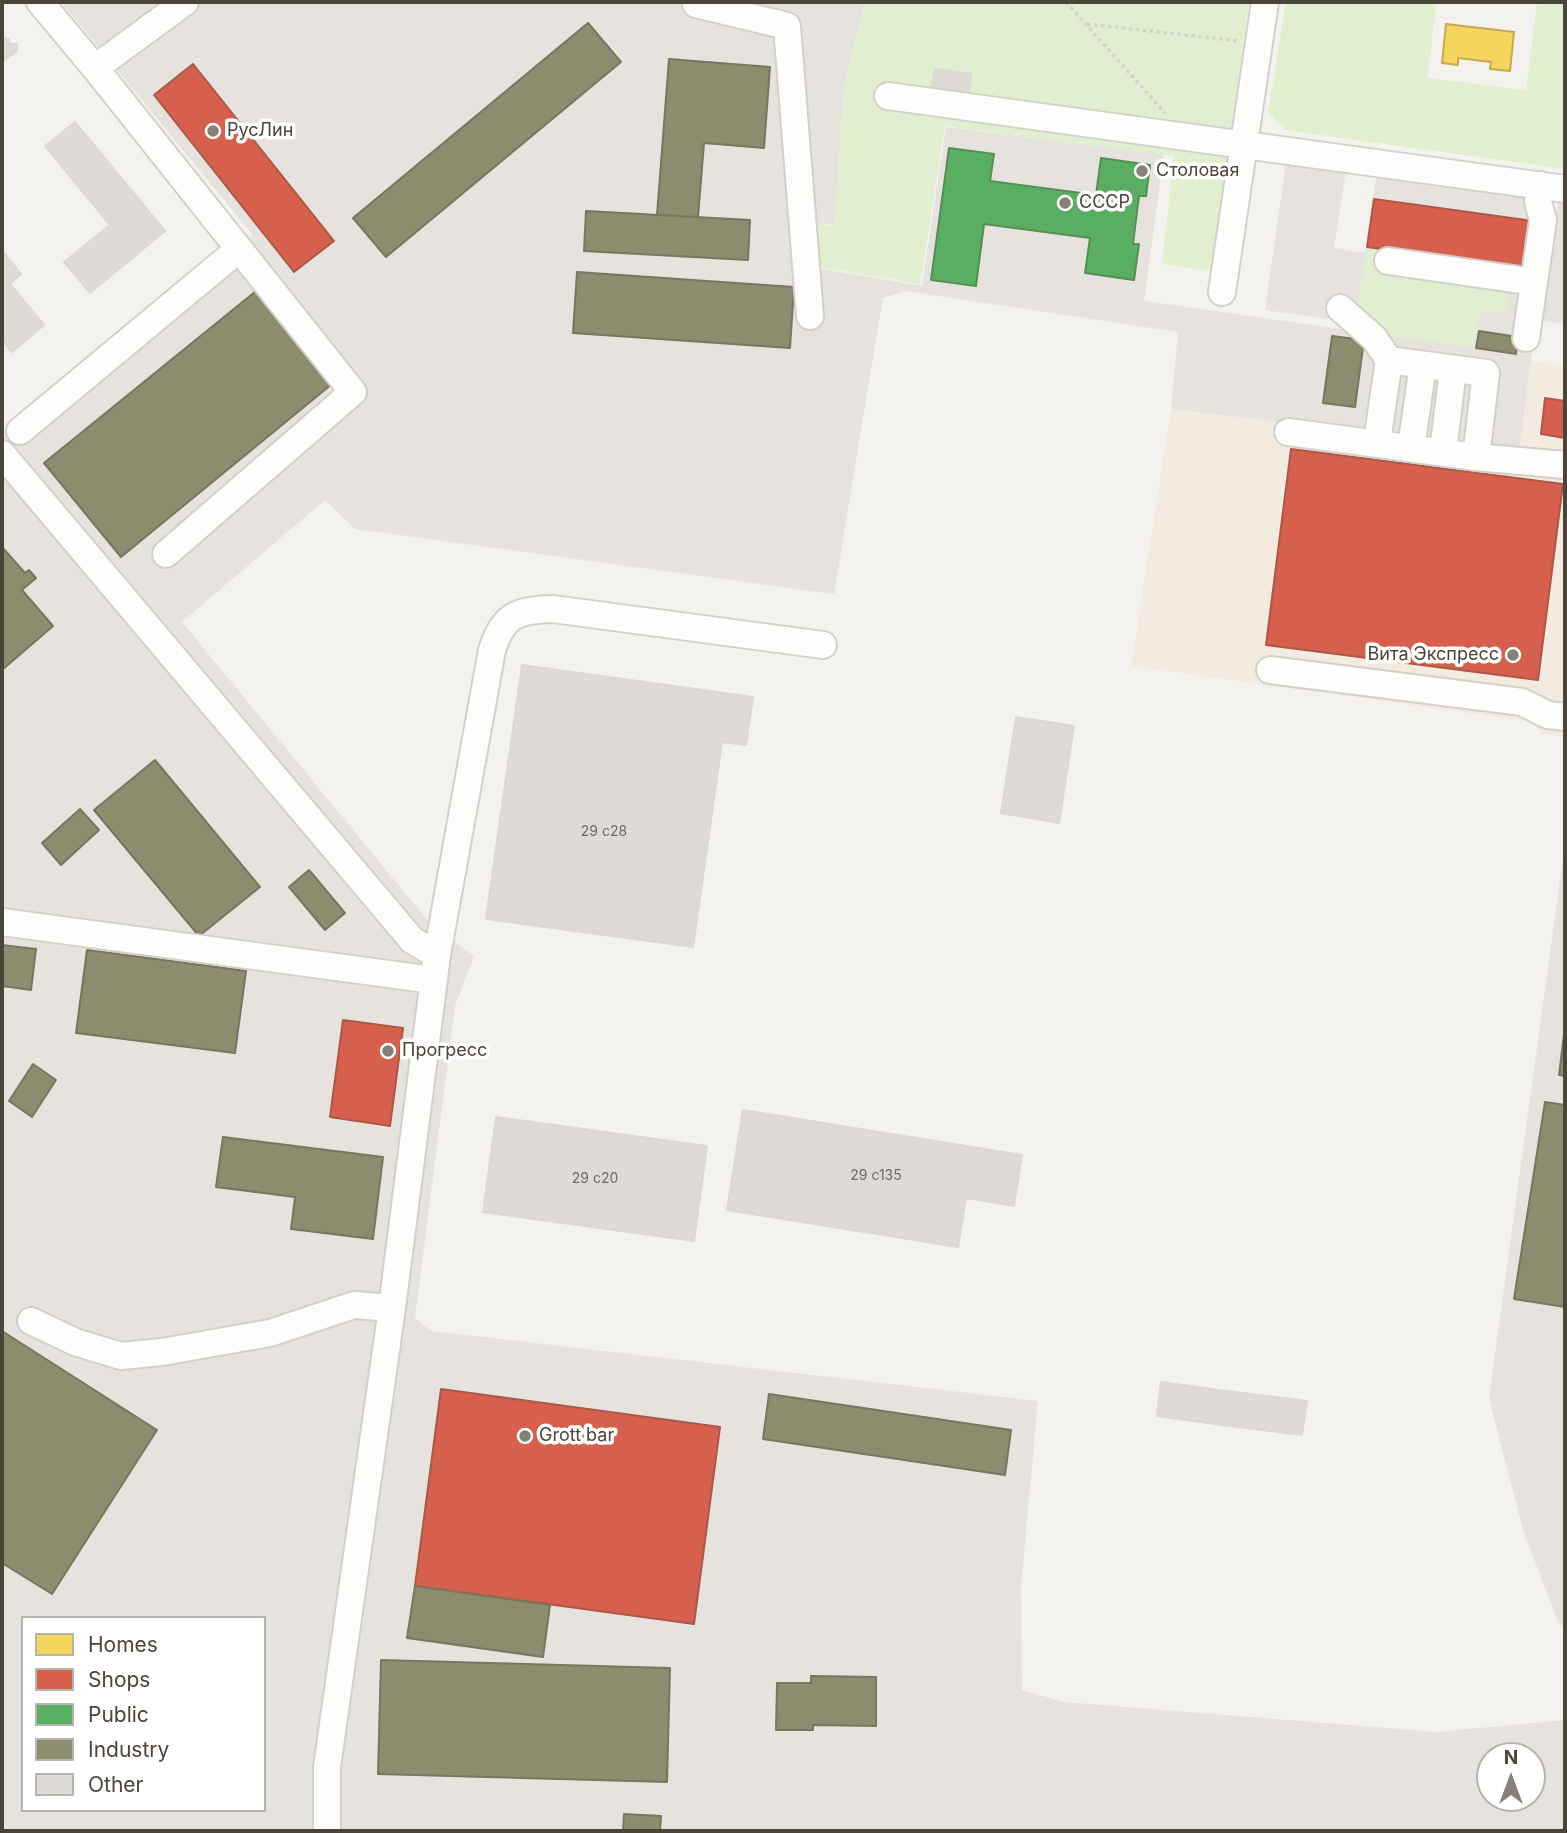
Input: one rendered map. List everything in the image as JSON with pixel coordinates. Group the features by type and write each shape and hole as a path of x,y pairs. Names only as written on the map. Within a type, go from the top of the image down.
{"lane":[{"path":"40,2 353,392 166,554"},
{"path":"95,68 185,2"},
{"path":"696,2 787,26 810,316"},
{"path":"1222,292 1265,2"},
{"path":"888,96 1553,187"},
{"path":"1526,338 1543,220 1538,201 1553,187"},
{"path":"20,431 239,249"},
{"path":"1388,261 1534,282"},
{"path":"1340,308 1374,338 1389,360 1377,442"},
{"path":"1389,360 1486,373 1476,457"},
{"path":"1410,447 1423,365"},
{"path":"1443,452 1453,369"},
{"path":"1287,432 1476,457 1565,465"},
{"path":"2,454 435,968"},
{"path":"327,1831 327,1767 392,1308 435,968 492,650 499,629 512,617 531,610 553,609 823,645"},
{"path":"1270,670 1522,702 1548,715 1565,717"},
{"path":"2,922 435,968"},
{"path":"31,1321 75,1342 121,1356 162,1352 270,1333 354,1305 392,1308"}],"path":[{"path":"1066,2 1185,136"},
{"path":"1085,23 1259,43"}],"shaded area":[{"path":"61,2 865,2 844,86 835,225 816,223 806,266 922,286 946,127 1164,154 1144,301 1354,331 1377,172 1553,197 1519,451 1171,409 1178,332 906,291 883,298 834,594 355,529 325,500 182,622 428,921 474,956 455,1006 415,1318 431,1331 1038,1401 1021,1586 1022,1690 1064,1702 1437,1732 1565,1720 1565,1831 2,1831 2,430 5,434 253,235"},
{"path":"1286,162 1346,170 1334,248 1365,253 1355,323 1265,310"},
{"path":"1559,198 1565,199 1565,324 1541,321"},
{"path":"1531,361 1565,366 1565,737 1541,734 1531,722 1131,666 1171,409 1519,451"},
{"path":"1565,843 1565,1628 1558,1622 1523,1530 1489,1398"}],"green space":[{"path":"865,2 1249,2 1212,271 1162,264 1174,156 945,126 920,284 807,265 817,224 835,226 844,87"},
{"path":"1286,2 1436,2 1428,78 1526,90 1537,2 1565,2 1565,169 1285,130 1268,112"},
{"path":"1367,247 1506,278 1508,311 1480,312 1476,348 1354,331"}],"building: Homes":[{"path":"1446,24 1514,32 1510,71 1490,69 1491,62 1458,58 1458,65 1442,63"}],"building: Shops":[{"path":"193,64 334,241 294,272 154,95"},
{"path":"1374,199 1533,221 1527,270 1367,247"},
{"path":"1545,398 1565,401 1565,438 1541,434"},
{"path":"1291,449 1563,484 1538,680 1266,645"},
{"path":"343,1020 403,1028 390,1126 330,1117"},
{"path":"441,1389 720,1427 694,1624 415,1586"}],"building: Public":[{"path":"949,148 994,154 990,181 1096,195 1101,158 1150,165 1146,196 1139,196 1133,244 1139,244 1134,280 1085,273 1090,238 984,224 976,286 931,280"}],"building: Industry":[{"path":"588,23 621,62 386,257 353,218"},
{"path":"669,59 770,67 764,148 704,143 698,217 657,215"},
{"path":"586,211 750,220 748,260 584,251"},
{"path":"577,272 794,287 790,348 573,333"},
{"path":"256,291 332,384 121,557 44,463"},
{"path":"1479,331 1518,337 1516,354 1476,348"},
{"path":"1332,336 1364,340 1355,407 1323,403"},
{"path":"2,547 25,573 29,570 36,578 22,590 53,626 2,670"},
{"path":"155,760 260,887 199,936 94,810"},
{"path":"80,809 99,830 61,865 42,843"},
{"path":"309,870 345,913 325,930 289,887"},
{"path":"2,945 36,949 31,990 2,986"},
{"path":"87,950 246,971 235,1053 76,1033"},
{"path":"1565,1026 1565,1076 1559,1075"},
{"path":"33,1064 56,1080 32,1117 9,1101"},
{"path":"1545,1102 1565,1105 1565,1307 1514,1299"},
{"path":"223,1137 383,1157 373,1239 291,1229 295,1197 216,1187"},
{"path":"2,1331 157,1430 52,1594 2,1563"},
{"path":"769,1394 1011,1430 1005,1475 763,1439"},
{"path":"415,1586 550,1605 543,1657 407,1638"},
{"path":"381,1660 670,1668 667,1782 378,1774"},
{"path":"811,1676 876,1677 876,1726 813,1725 813,1730 776,1730 777,1683 811,1683"},
{"path":"624,1814 661,1816 660,1831 623,1831"}],"building: Other":[{"path":"2,29 3,38 9,39 9,44 17,44 17,51 2,62"},
{"path":"935,69 971,74 968,97 931,91"},
{"path":"75,122 165,231 90,293 64,262 110,225 45,146"},
{"path":"2,250 21,274 10,284 44,325 12,352 2,340"},
{"path":"522,665 753,697 746,745 722,742 693,947 486,919"},
{"path":"1016,717 1074,726 1059,823 1001,813"},
{"path":"743,1110 1022,1155 1014,1206 966,1198 958,1247 727,1210"},
{"path":"496,1117 707,1146 694,1241 483,1212"},
{"path":"1161,1382 1219,1390 1215,1424 1157,1416"},
{"path":"1219,1390 1307,1401 1302,1435 1215,1424"}],"place":[{"name":"РусЛин","path":"213,131"},
{"name":"Столовая","path":"1142,171"},
{"name":"СССР","path":"1065,203"},
{"name":"Вита Экспресс","path":"1513,655"},
{"name":"Прогресс","path":"388,1051"},
{"name":"Grott bar","path":"525,1436"}]}
